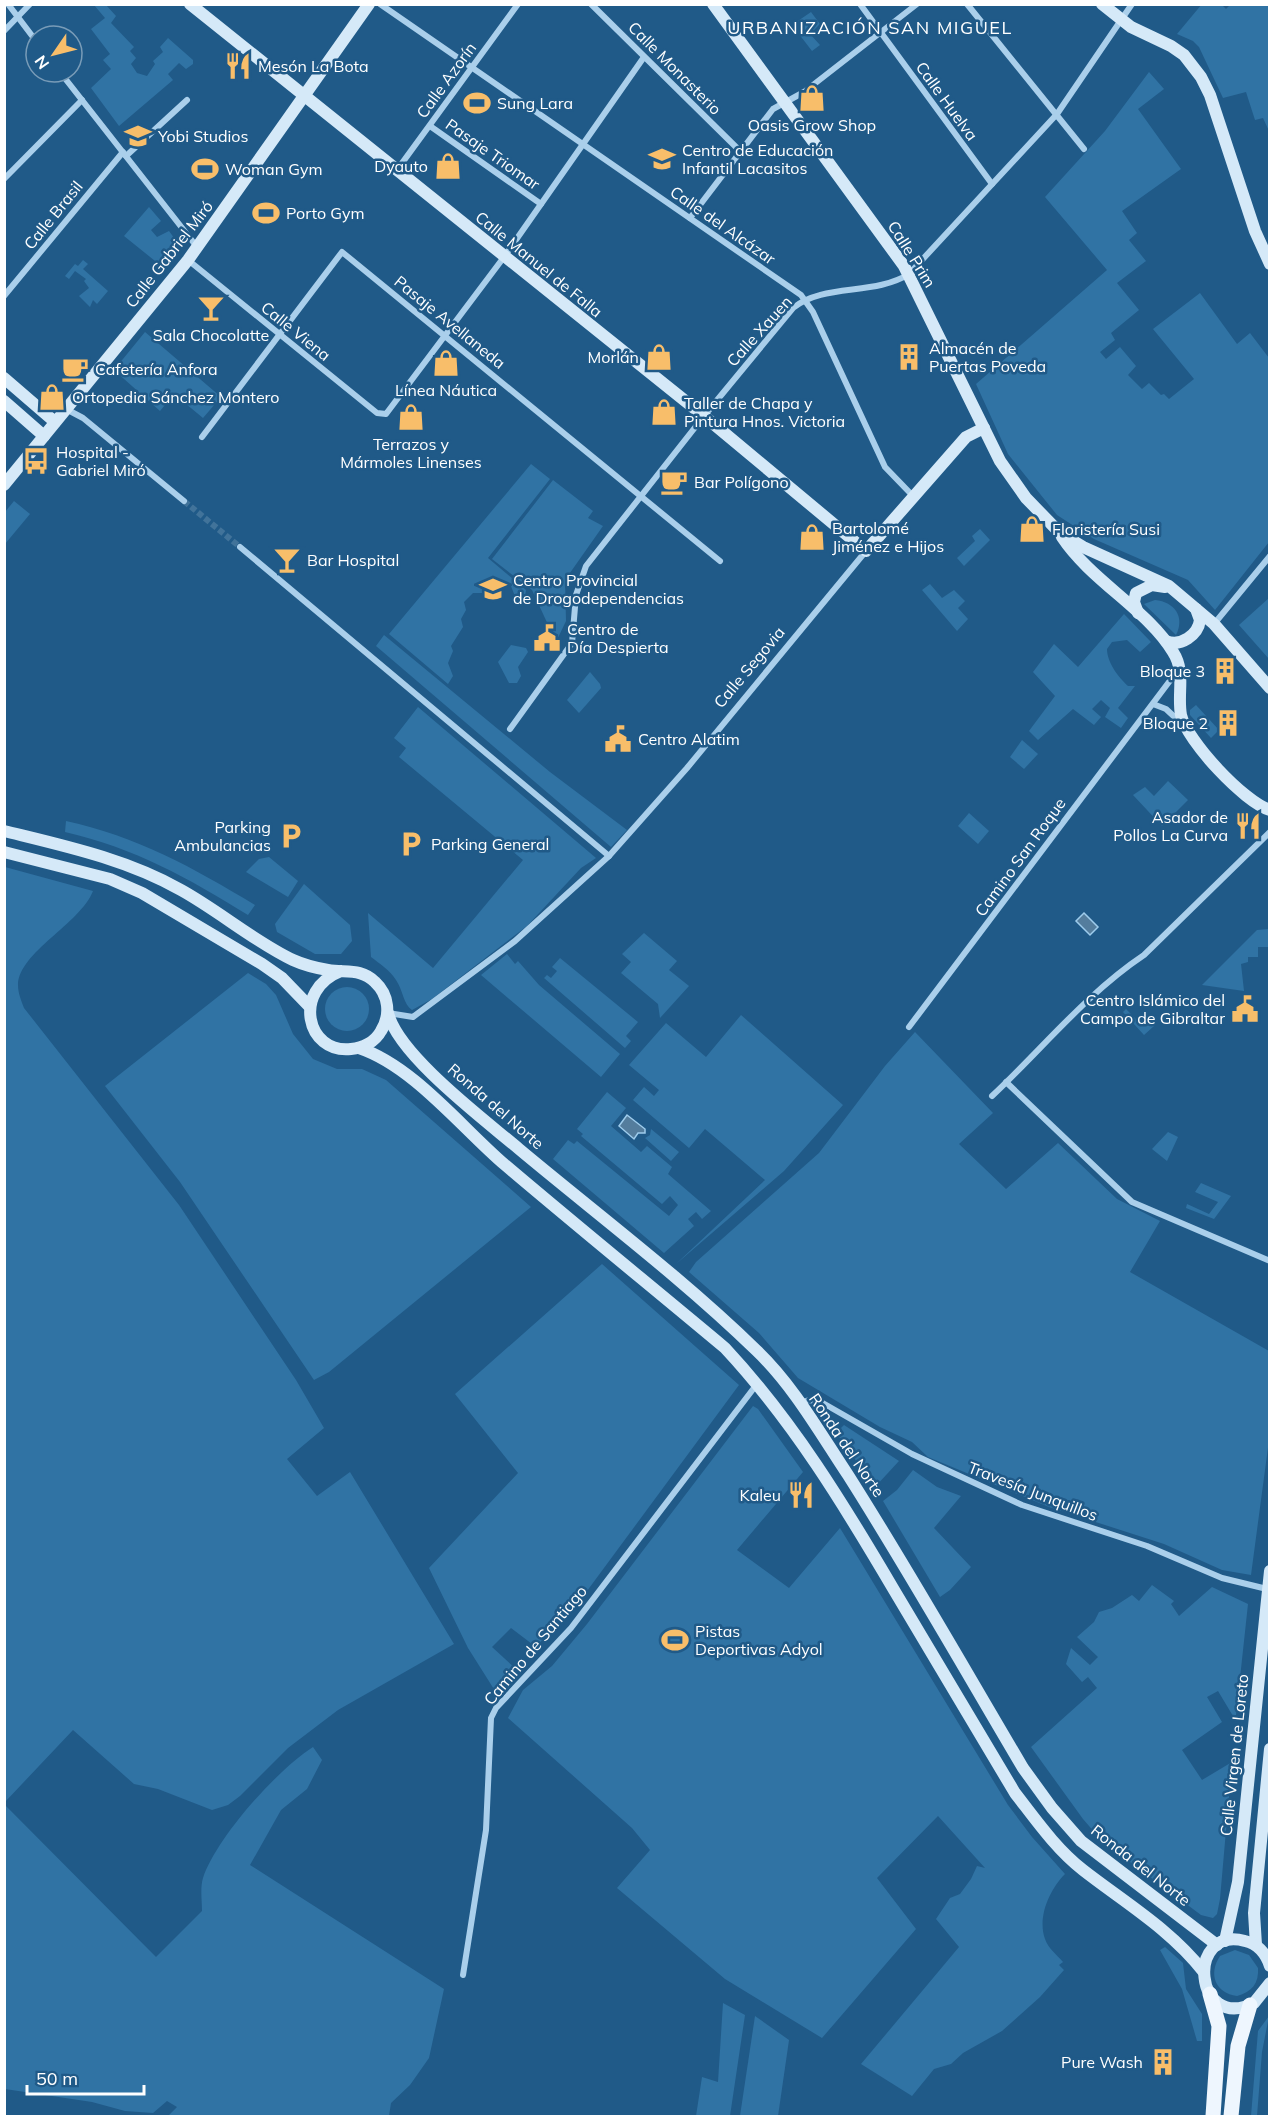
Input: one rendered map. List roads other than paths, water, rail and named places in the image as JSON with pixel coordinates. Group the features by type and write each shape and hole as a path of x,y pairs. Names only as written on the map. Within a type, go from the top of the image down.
{"main road":[{"name":"Calle Manuel de Falla","path":"190,4 704,416 866,551"},
{"name":"Calle Gabriel Miró","path":"4,485 188,260 369,4"},
{"name":"Calle Prim","path":"713,4 909,274 984,428 1012,479 1060,533 1080,560 1166,641 1180,667 1180,712 1187,730 1245,795 1267,811"},
{"path":"1102,4 1118,24 1171,46 1184,55 1201,77 1210,95 1255,231 1269,264"},
{"path":"4,378 56,422"},
{"path":"4,401 44,436"},
{"name":"Calle Segovia","path":"866,551 966,437 984,428"},
{"name":"Calle Prim","path":"1060,533 1083,547 1172,587 1214,624 1269,688"},
{"path":"1141,617 1134,604 1136,593 1152,585 1172,587"},
{"path":"1166,641 1179,642 1196,631 1200,620 1195,606"},
{"path":"4,831 103,856 142,870 181,890 290,958 325,969 358,971 374,981 384,995 388,1013 378,1036 359,1048"},
{"path":"4,852 110,879 142,893 262,963 282,978 309,1006 315,1030 322,1040 344,1049 359,1048 375,1054 415,1082 503,1162 725,1348 757,1383 802,1443 854,1522 1015,1794 1046,1833 1081,1868 1171,1937 1203,1971 1204,1983 1210,1994 1219,2026 1213,2116"},
{"path":"309,1006 320,984 341,971"},
{"name":"Ronda del Norte","path":"388,1013 390,1023 428,1068 475,1111 728,1324 763,1357 800,1403 868,1507 1023,1768 1052,1808 1081,1841 1221,1943"},
{"name":"Calle Virgen de Loreto","path":"1203,1971 1210,1952 1221,1943 1238,1882 1269,1571"},
{"path":"1269,1749 1254,1914 1256,1945 1269,1962"},
{"path":"1221,1943 1239,1940 1256,1945"},
{"path":"1231,2116 1238,2046 1250,2006 1268,1989"},
{"path":"1210,1994 1224,2006 1233,2008 1250,2006"}],"street":[{"path":"8,4 24,26"},
{"path":"4,31 30,4"},
{"name":"Calle del Alcázar","path":"380,4 805,300 885,466 913,496"},
{"name":"Calle Azorín","path":"397,171 518,4"},
{"name":"Calle Monasterio","path":"591,4 739,150"},
{"name":"Calle Huelva","path":"860,4 992,184"},
{"path":"690,218 767,115 785,101 804,92 881,34 916,4"},
{"path":"967,4 1084,149"},
{"name":"Calle Xauen","path":"510,729 572,643 576,595 586,566 704,416 793,308 805,300 895,282 909,274 1057,114 1131,4"},
{"path":"446,337 644,57"},
{"path":"69,84 197,247"},
{"path":"4,179 82,100"},
{"name":"Calle Brasil","path":"4,296 125,154 187,100"},
{"name":"Pasaje Triomar","path":"430,126 541,204"},
{"name":"Pasaje Avellaneda","path":"202,437 342,252 720,561"},
{"name":"Calle Viena","path":"188,260 377,413 384,415 390,412 446,337"},
{"path":"66,409 84,418 184,501"},
{"path":"240,547 609,856"},
{"name":"Calle Segovia","path":"388,1013 413,1017 499,954 609,856 687,768 866,551"},
{"path":"1214,624 1269,556"},
{"name":"Camino San Roque","path":"909,1027 1180,667"},
{"path":"1153,704 1166,709 1187,730"},
{"path":"992,1096 1105,986 1144,955 1269,832"},
{"path":"1006,1082 1132,1202 1269,1261"},
{"name":"Camino de Santiago","path":"464,1976 486,1830 491,1718 496,1708 571,1628 757,1383"},
{"name":"Travesía Junquillos","path":"800,1403 813,1400 828,1405 912,1454 1022,1505 1147,1546 1222,1578 1267,1589"}],"tunnel":[{"path":"184,501 240,547"}],"place":[{"name":"Mesón La Bota","path":"238,66"},
{"name":"Oasis Grow Shop","path":"812,98"},
{"name":"Sung Lara","path":"477,103"},
{"name":"Yobi Studios","path":"138,136"},
{"name":"Centro de Educación Infantil Lacasitos","path":"662,159"},
{"name":"Dyauto","path":"448,166"},
{"name":"Woman Gym","path":"205,169"},
{"name":"Porto Gym","path":"266,213"},
{"name":"Sala Chocolatte","path":"211,308"},
{"name":"Morlán","path":"659,357"},
{"name":"Almacén de Puertas Poveda","path":"909,357"},
{"name":"Línea Náutica","path":"446,363"},
{"name":"Cafetería Anfora","path":"75,369"},
{"name":"Ortopedia Sánchez Montero","path":"52,397"},
{"name":"Taller de Chapa y Pintura Hnos. Victoria","path":"664,412"},
{"name":"Terrazos y Mármoles Linenses","path":"411,417"},
{"name":"Hospital - Gabriel Miró","path":"36,461"},
{"name":"Bar Polígono","path":"674,482"},
{"name":"Floristería Susi","path":"1032,529"},
{"name":"Bartolomé Jiménez e Hijos","path":"812,537"},
{"name":"Bar Hospital","path":"287,560"},
{"name":"Centro Provincial de Drogodependencias","path":"493,589"},
{"name":"Centro de Día Despierta","path":"547,638"},
{"name":"Bloque 3","path":"1225,671"},
{"name":"Bloque 2","path":"1228,723"},
{"name":"Centro Alatim","path":"618,739"},
{"name":"Asador de Pollos La Curva","path":"1248,826"},
{"name":"Parking Ambulancias","path":"291,836"},
{"name":"Parking General","path":"411,844"},
{"name":"Centro Islámico del Campo de Gibraltar","path":"1245,1009"},
{"name":"Kaleu","path":"801,1495"},
{"name":"Pistas Deportivas Adyol","path":"675,1640"},
{"name":"Pure Wash","path":"1163,2062"}],"district":[{"name":"URBANIZACIÓN SAN MIGUEL","path":"870,28"}]}
